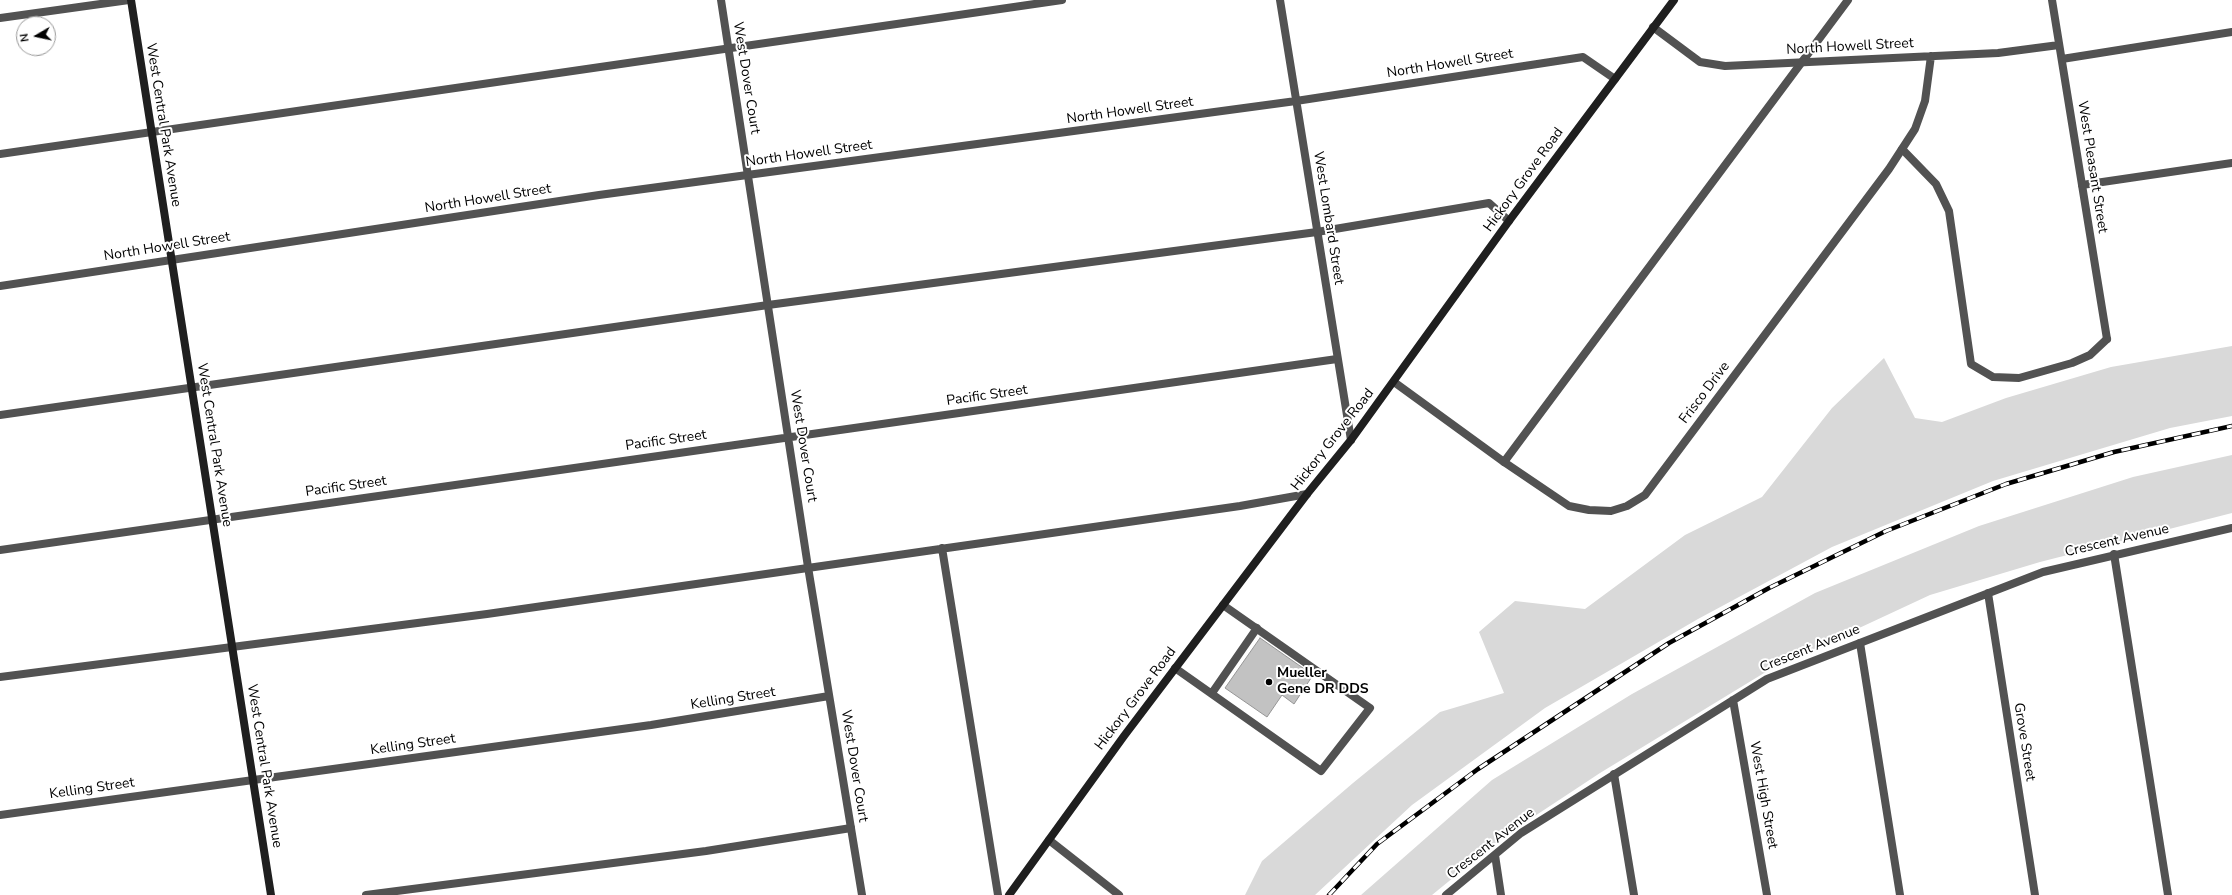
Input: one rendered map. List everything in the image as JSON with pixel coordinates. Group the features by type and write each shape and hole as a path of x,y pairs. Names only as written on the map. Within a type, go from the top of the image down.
{"main road":[{"name":"West Central Park Avenue","path":"130,0 271,895"},
{"name":"Hickory Grove Road","path":"1009,895 1175,668 1307,494 1351,440 1509,221 1653,27 1668,4 1674,0"}],"street":[{"path":"0,18 130,0"},
{"name":"West Dover Court","path":"721,0 808,566 862,895"},
{"path":"0,154 728,47 1062,0"},
{"name":"West Lombard Street","path":"1280,0 1351,440"},
{"path":"1504,462 1848,0"},
{"name":"West Pleasant Street","path":"1902,149 1936,184 1949,211 1971,364 1993,377 2019,378 2072,363 2090,355 2107,339 2052,0"},
{"name":"North Howell Street","path":"1653,27 1700,62 1726,66 1998,53 2059,45"},
{"path":"2062,59 2232,32"},
{"name":"Frisco Drive","path":"1394,382 1504,462 1570,506 1611,511 1627,506 1645,495 1889,169 1915,129 1925,100 1931,56"},
{"name":"North Howell Street","path":"0,286 599,195 1296,101 1583,57 1615,79"},
{"path":"2082,185 2232,163"},
{"path":"0,415 768,305 1317,232 1489,203 1509,221"},
{"name":"Pacific Street","path":"0,550 1337,359"},
{"path":"0,677 487,614 808,566 1240,506 1307,494"},
{"name":"Crescent Avenue","path":"1446,895 1521,833 1767,679 2043,572 2114,554 2232,528"},
{"path":"942,548 998,895"},
{"path":"2114,554 2168,895"},
{"name":"Grove Street","path":"1988,594 2035,895"},
{"path":"1175,668 1321,770 1370,708 1223,605"},
{"path":"1212,693 1257,628"},
{"path":"1860,643 1900,895"},
{"name":"Kelling Street","path":"0,815 651,725 829,696"},
{"name":"West High Street","path":"1733,700 1767,895"},
{"path":"1614,774 1634,895"},
{"path":"366,895 706,851 851,828"},
{"path":"1049,840 1118,895"},
{"path":"1494,855 1501,895"}],"shaded area":[{"path":"2232,346 2232,416 2170,428 1993,481 1832,547 1698,619 1545,708 1412,805 1315,895 1245,895 1262,861 1353,783 1440,712 1504,693 1479,632 1515,601 1585,609 1685,535 1762,497 1832,408 1884,358 1915,418 1942,422 2006,398 2111,367"},
{"path":"2232,455 2232,513 2040,562 1930,595 1769,670 1600,773 1503,837 1432,895 1361,895 1492,780 1632,694 1815,593 1979,526 2133,477"}],"building":[{"name":"Mueller Gene DR DDS","path":"1260,638 1313,675 1294,704 1282,695 1267,717 1225,688"}],"railway":[{"path":"1329,895 1377,844 1478,769 1669,643 1769,588 1886,531 2006,484 2114,452 2232,426"}],"place":[{"name":"Mueller Gene DR DDS","path":"1269,682"}]}
